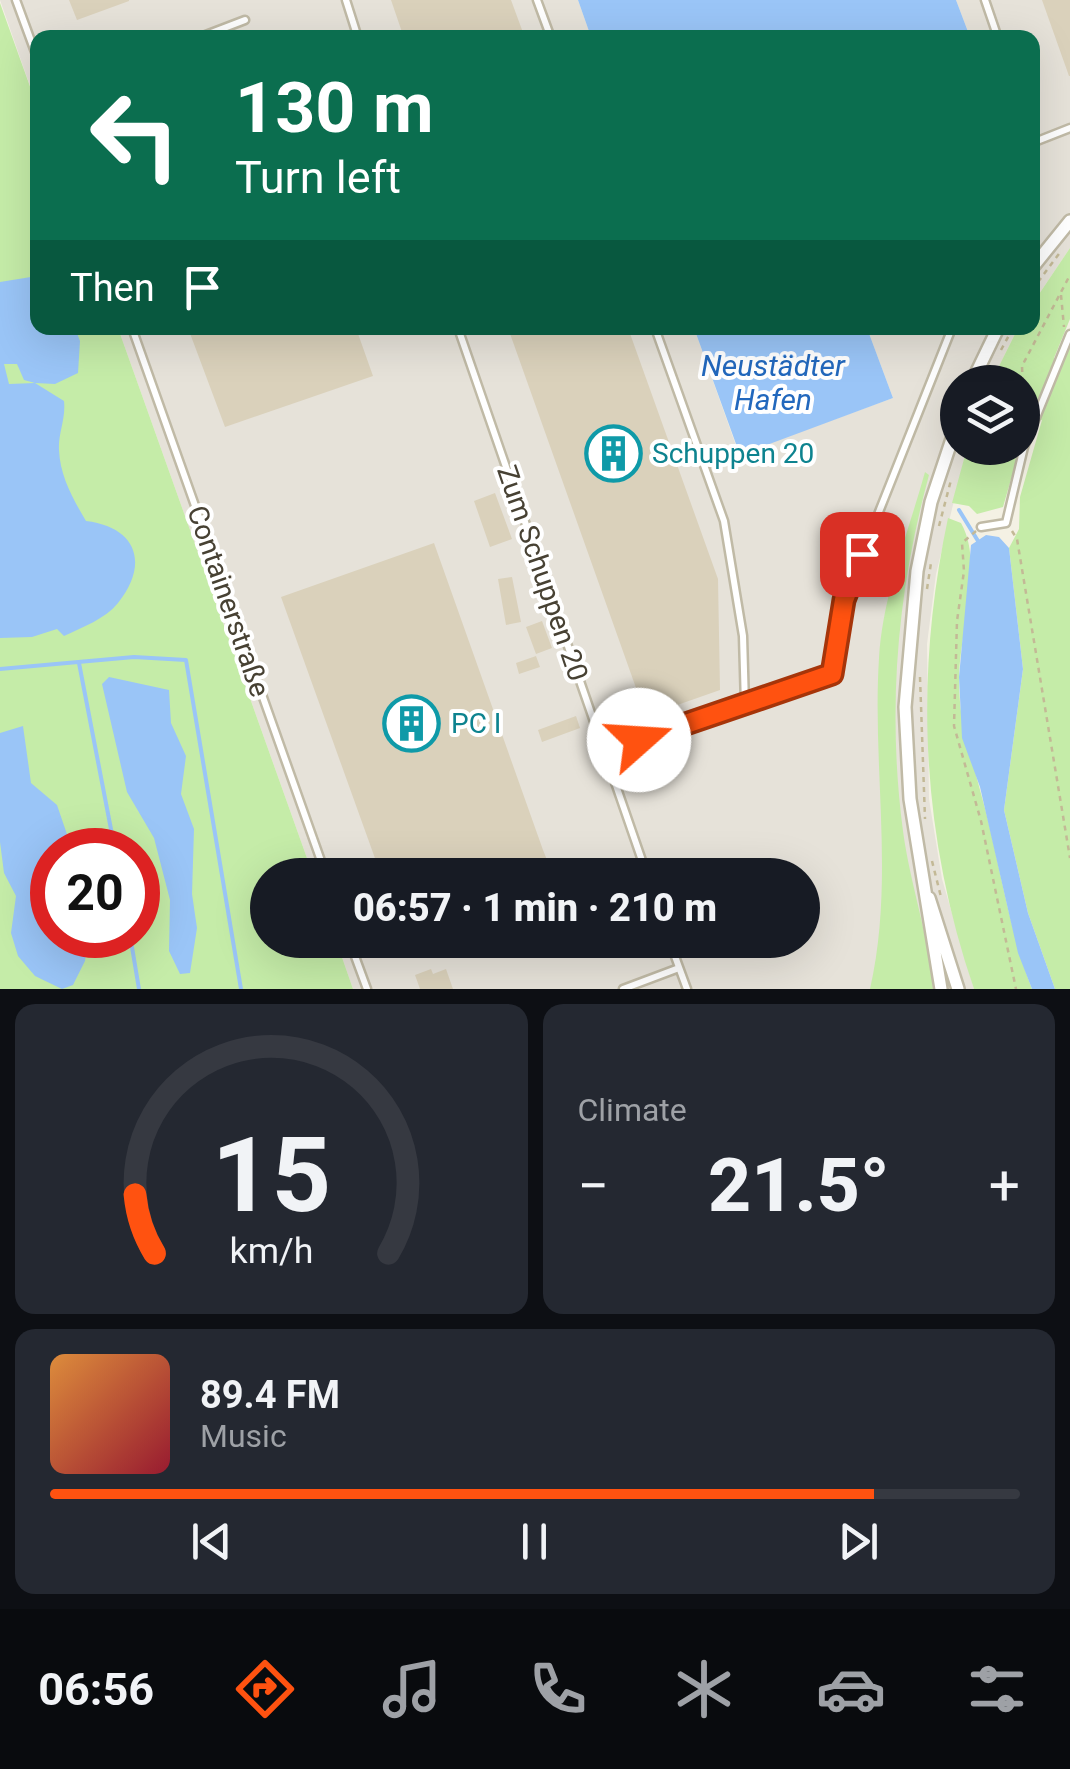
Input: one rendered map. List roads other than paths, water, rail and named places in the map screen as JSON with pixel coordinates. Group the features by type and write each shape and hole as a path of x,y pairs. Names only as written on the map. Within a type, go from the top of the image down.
{"street":[{"path":"1040,258 1070,221"},
{"path":"980,365 995,335"},
{"path":"941,989 907,766 908,642 931,502 943,465"},
{"path":"924,884 958,989"}],"lane":[{"path":"16,0 30,38"},
{"path":"346,0 355,30"},
{"path":"538,0 548,30"},
{"path":"985,0 995,30"},
{"path":"219,30 246,20"},
{"path":"1040,140 1070,128"},
{"path":"1040,403 1067,331"},
{"name":"Containerstraße","path":"134,335 320,858"},
{"name":"Zum Schuppen 20","path":"460,335 641,858"},
{"path":"658,335 724,520 743,636 745,705"},
{"path":"604,752 832,674 844,600 949,335"},
{"path":"981,527 1006,523 1020,465"},
{"path":"355,958 366,989"},
{"path":"675,958 687,989"},
{"path":"622,989 679,968"}],"water":[{"path":"578,0 956,0 967,30 589,30"},
{"path":"30,277 30,335 78,335 80,341 78,373 55,384 35,383 64,401 59,444 68,487 86,521 117,531 127,539 133,549 134,574 113,609 64,636 57,629 32,637 0,638 0,282","holes":["4,364 17,364 24,380 35,383 9,384"]},
{"name":"Neustädter Hafen","path":"697,335 870,335 893,398 740,455"},
{"path":"986,535 999,537 1009,548 1023,669 1004,810 1028,913 1055,989 1032,989 1018,953 980,787 962,738 959,677 971,545"},
{"path":"109,677 169,690 171,723 186,756 181,794 194,829 192,894 197,928 190,973 180,974 169,951 170,900 160,861 160,828 148,828 127,792 102,684"},
{"path":"23,726 31,783 57,805 65,828 30,828 30,958 85,958 73,985 62,989 35,976 18,956 11,933 16,896 4,873 0,842 0,733"}],"waterway":[{"path":"959,510 978,541"},
{"path":"0,669 134,657 186,660 241,989"},
{"path":"79,663 111,828"},
{"path":"134,958 139,989"}],"place":[{"name":"Schuppen 20","path":"613,453"},
{"name":"PC I","path":"412,723"}]}
